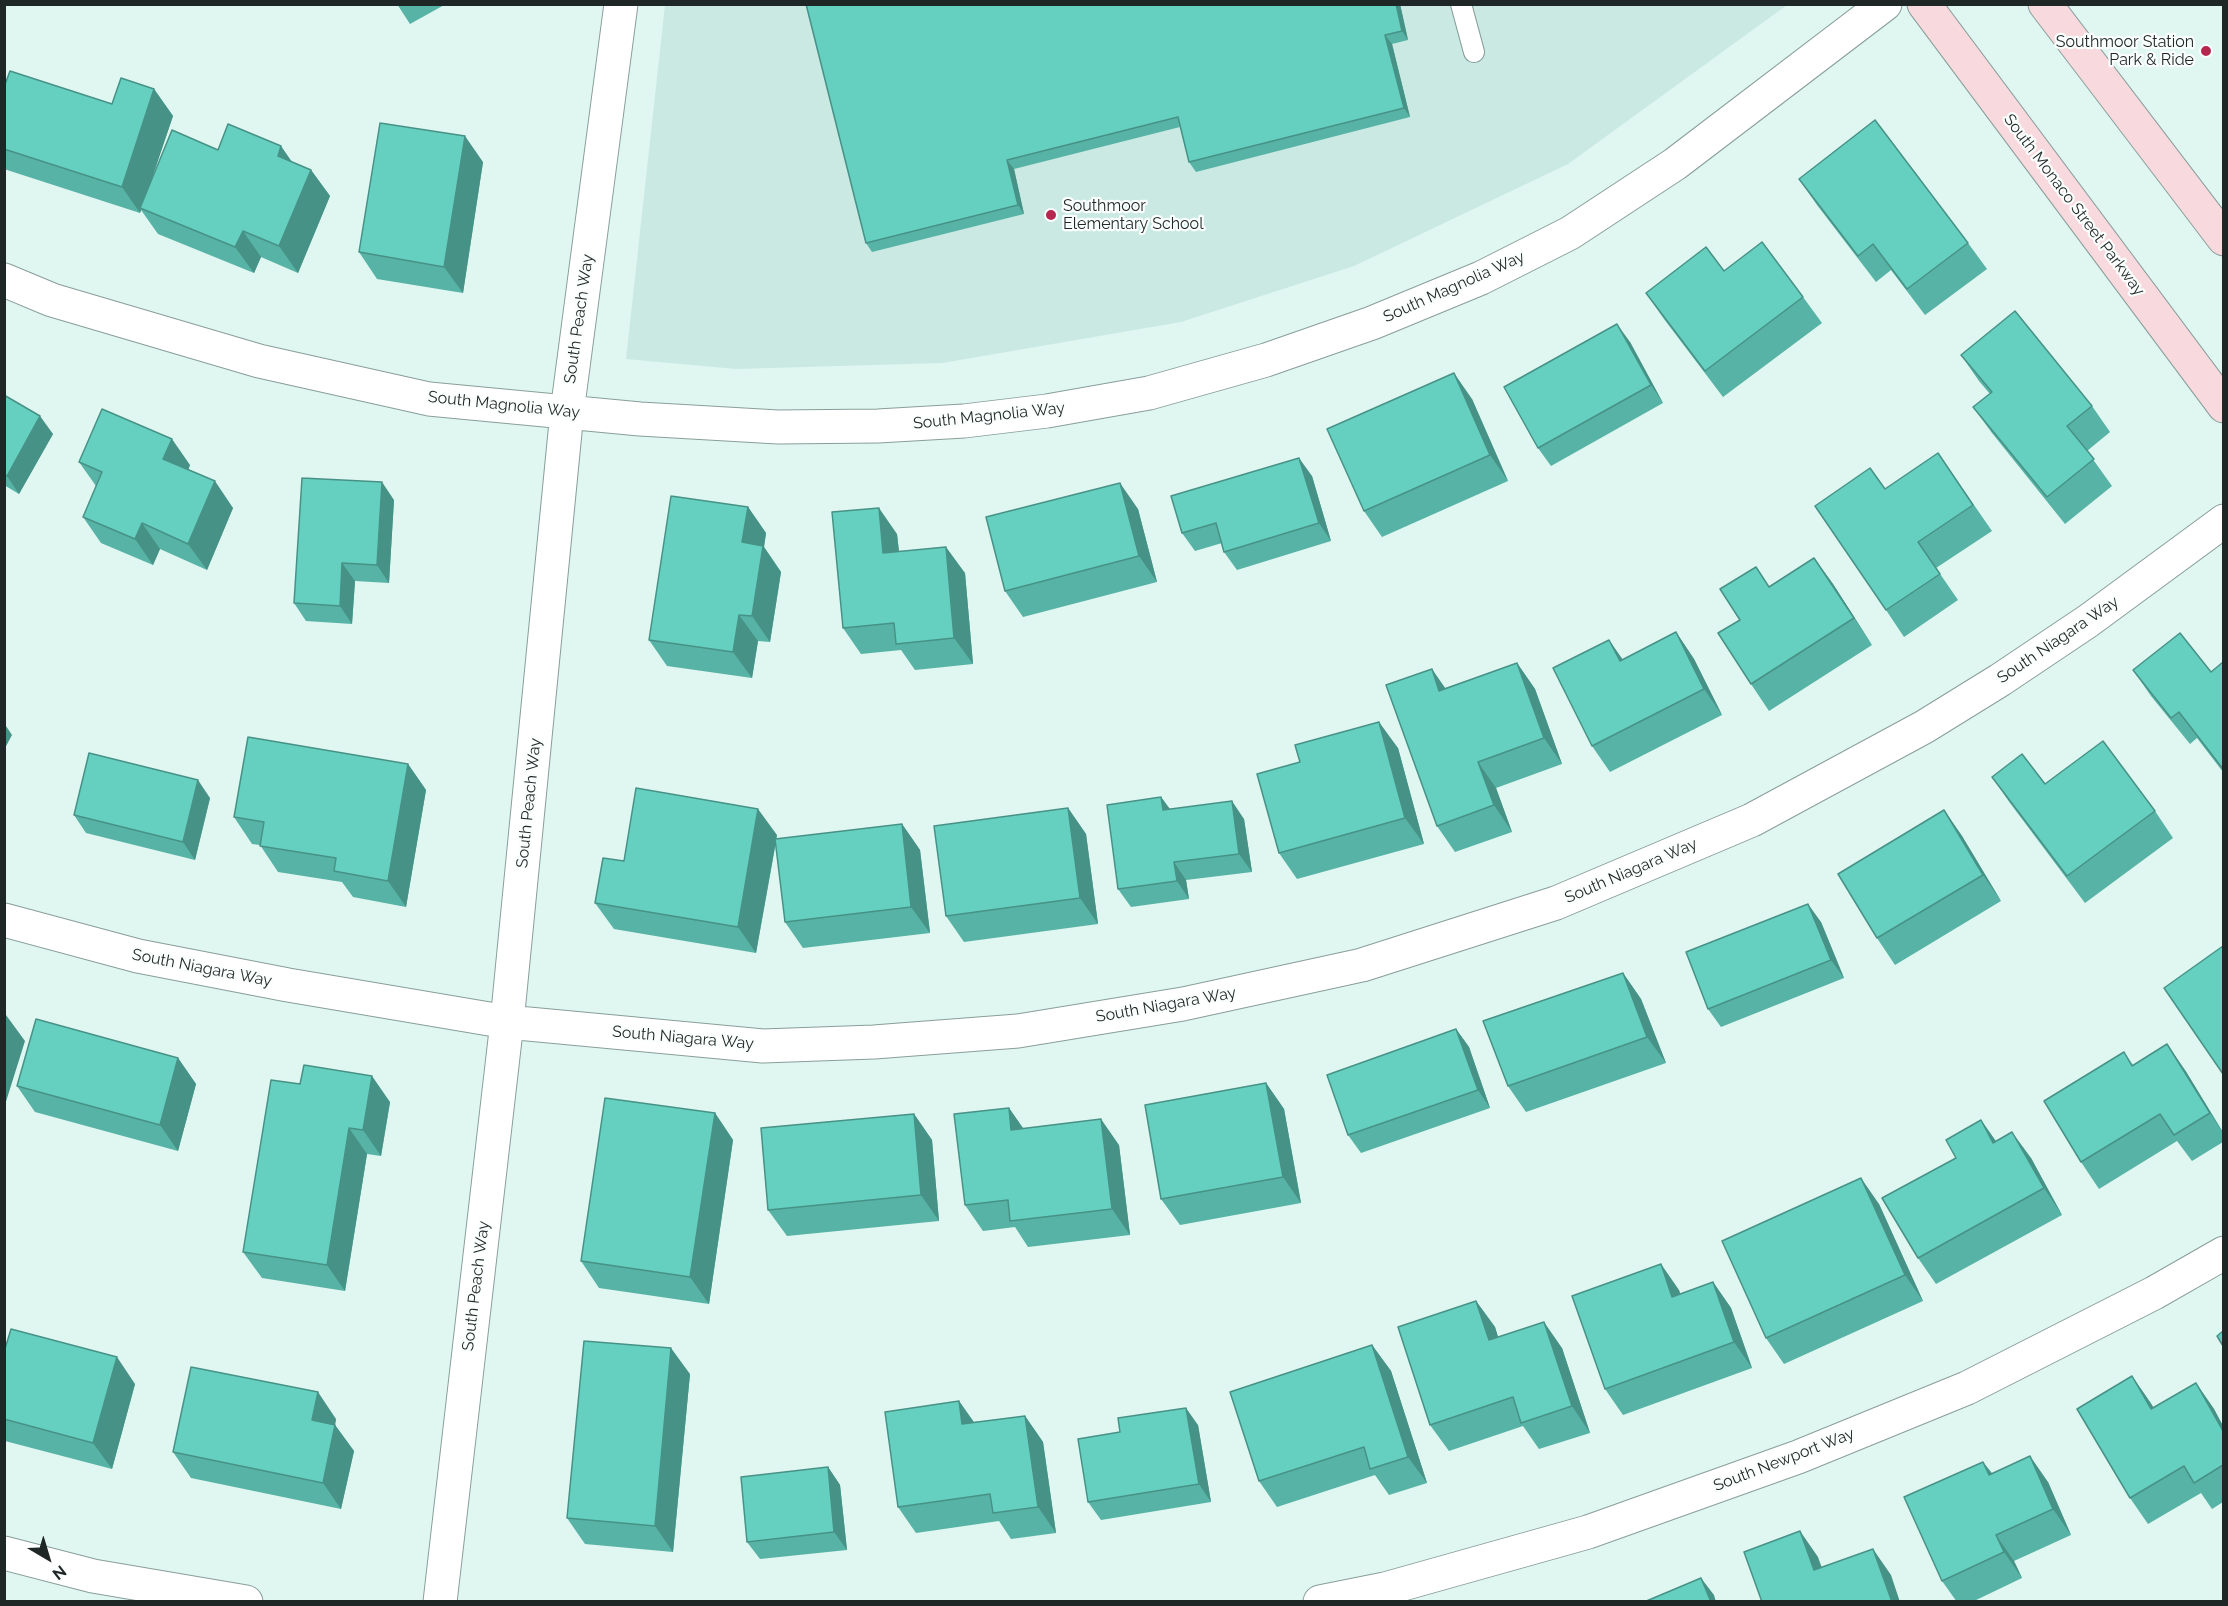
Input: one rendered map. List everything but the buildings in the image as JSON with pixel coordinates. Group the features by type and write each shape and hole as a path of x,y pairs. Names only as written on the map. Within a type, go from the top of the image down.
{"main road":[{"name":"South Monaco Street Parkway","path":"1924,4 2223,406"},
{"path":"2045,4 2223,239"}],"street":[{"name":"South Peach Way","path":"440,1602 507,1022 567,412 621,4"},
{"name":"South Magnolia Way","path":"4,280 52,300 259,361 429,399 704,424 778,427 878,426 964,421 1047,411 1149,393 1276,357 1361,327 1481,278 1570,233 1675,164 1885,4"},
{"name":"South Niagara Way","path":"4,920 138,957 507,1022 763,1046 874,1042 1018,1031 1183,1004 1362,965 1556,903 1752,820 1924,727 2000,680 2088,621 2223,521"},
{"name":"South Newport Way","path":"1320,1602 1385,1589 1588,1532 1798,1457 1967,1388 2154,1293 2223,1253"},
{"path":"4,1553 93,1576 246,1602"}],"lane":[{"path":"1461,4 1474,52"}],"shaded area":[{"name":"Southmoor Elementary School","path":"665,5 1787,5 1568,164 1354,266 1181,322 942,363 736,369 626,359"}],"place":[{"name":"Southmoor Station Park & Ride","path":"2206,51"},
{"name":"Southmoor Elementary School","path":"1051,215"}]}
